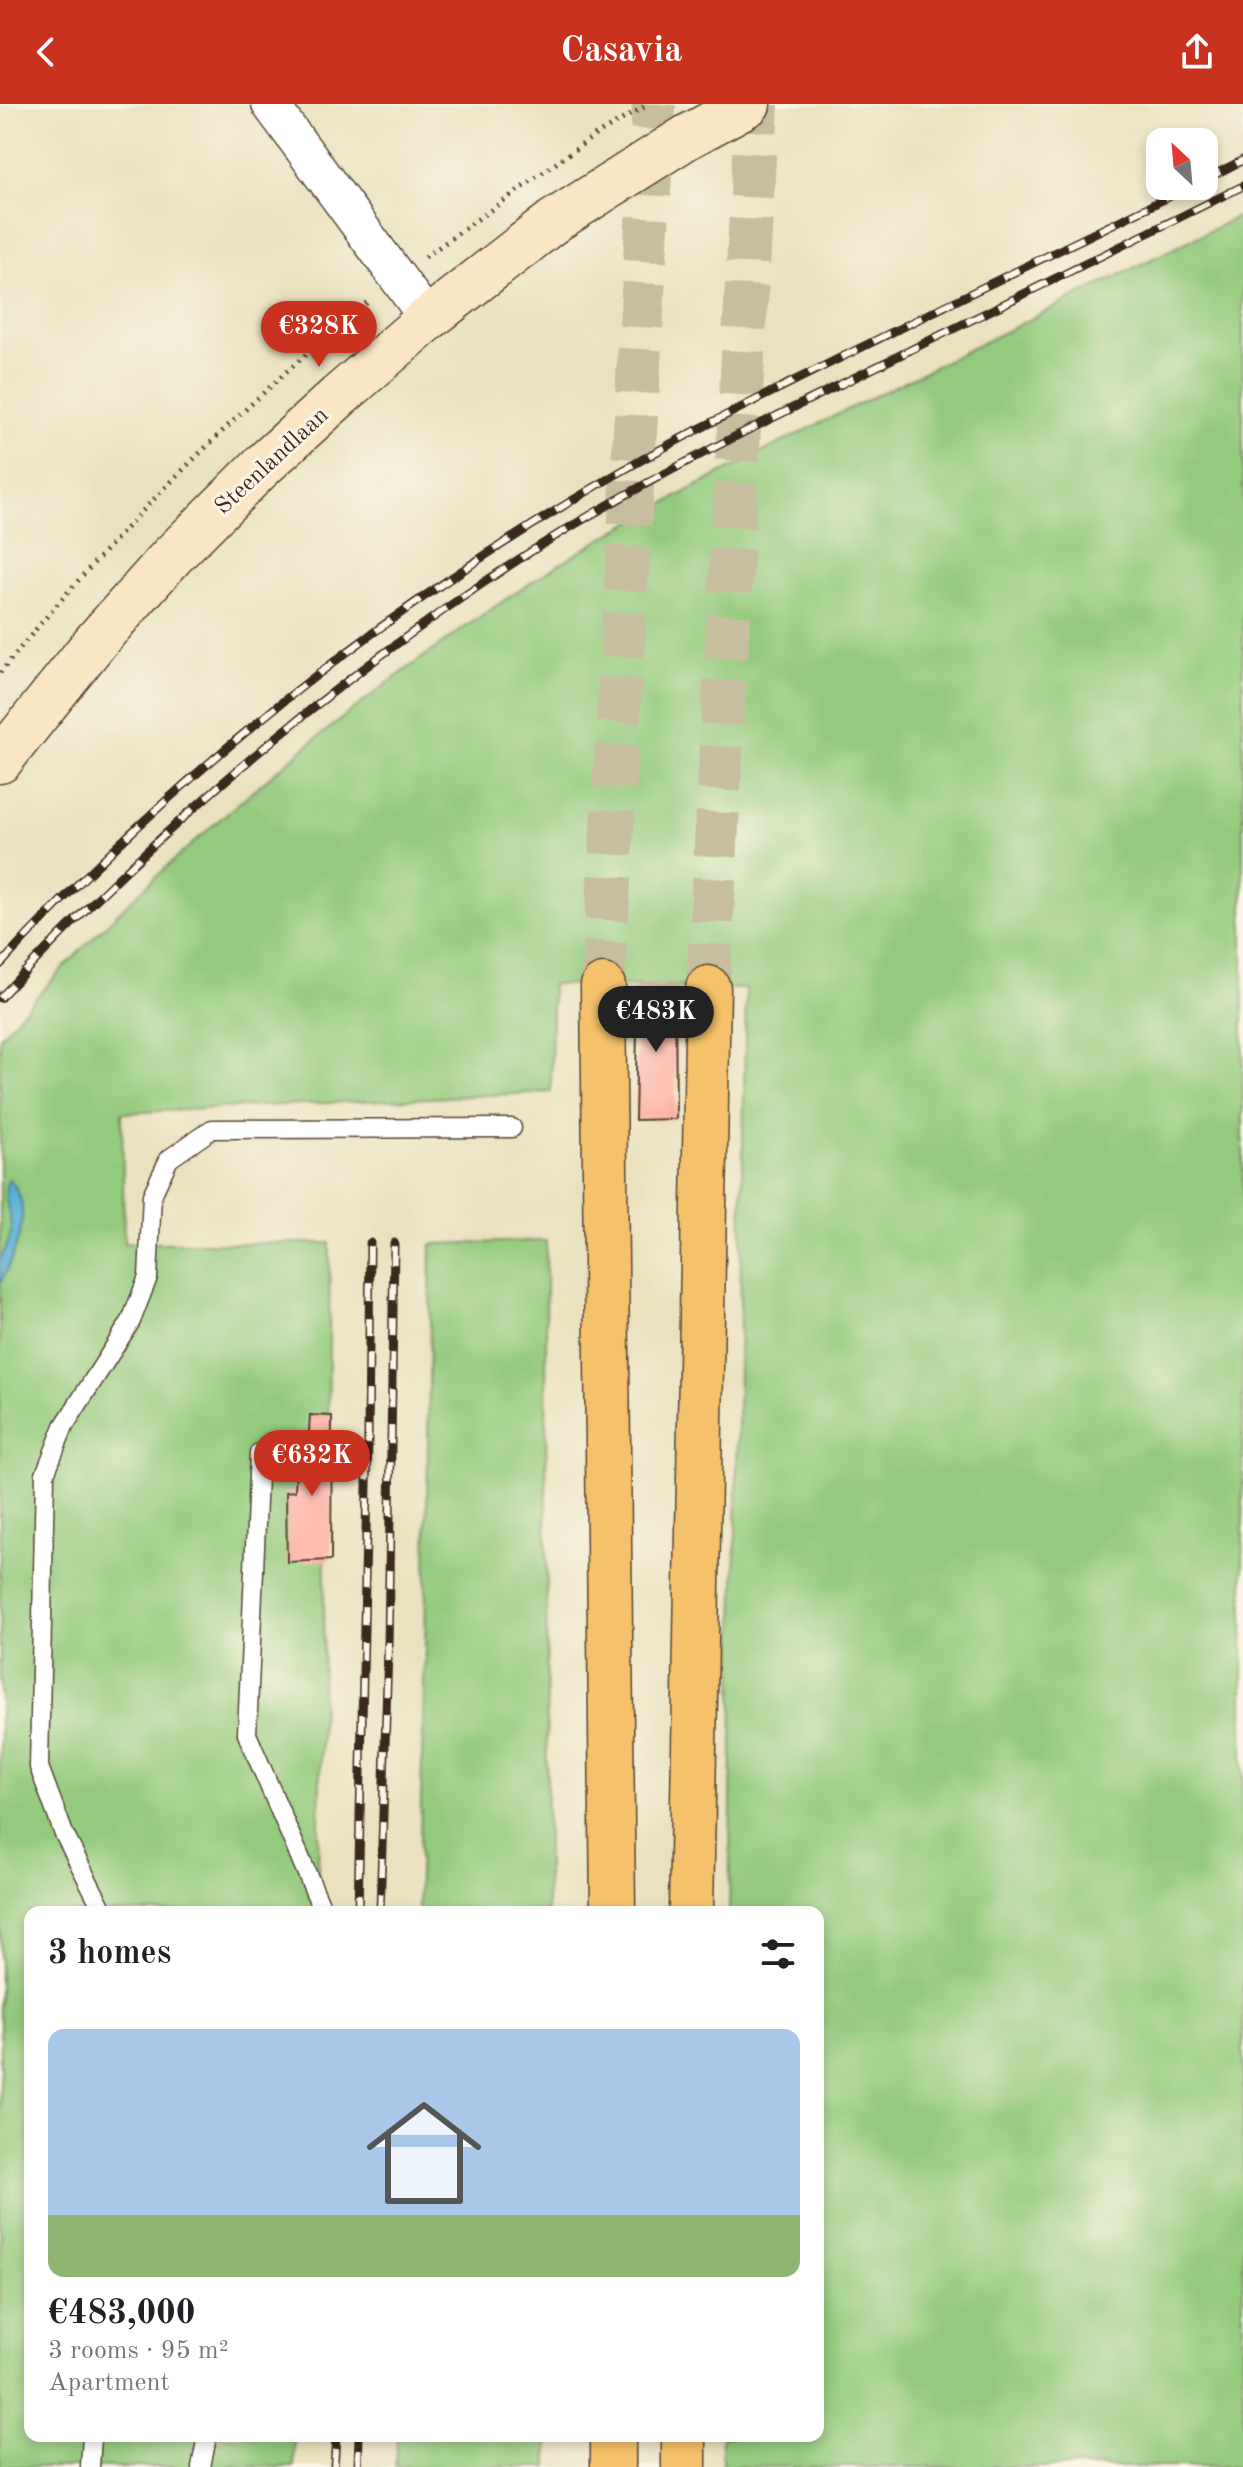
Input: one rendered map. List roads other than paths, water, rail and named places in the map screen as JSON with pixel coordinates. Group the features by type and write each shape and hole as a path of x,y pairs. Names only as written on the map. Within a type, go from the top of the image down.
{"highway":[{"path":"603,986 613,1906"},
{"path":"691,1906 708,988"},
{"path":"613,2442 613,2467"},
{"path":"684,2442 684,2467"}],"main road":[{"name":"Steenlandlaan","path":"0,761 96,641 172,556 262,466 428,319 554,221 687,137 748,104"}],"street":[{"path":"270,104 428,319"}],"lane":[{"path":"101,1906 64,1834 39,1767 45,1474 64,1426 131,1321 148,1277 152,1195 169,1159 212,1129 512,1128"},
{"path":"259,1453 247,1734 320,1906"},
{"path":"90,2467 92,2442"},
{"path":"201,2467 206,2442"}],"water":[{"path":"9,1179 17,1191 22,1217 16,1245 0,1285 0,1259 11,1234 6,1197"}],"tunnel":[{"path":"603,986 654,104"},
{"path":"708,988 757,104"}],"railway":[{"path":"1218,173 1243,160"},
{"path":"0,998 124,872 256,754 395,645 541,545 640,487 742,433 1243,186"},
{"path":"0,965 135,829 279,705 355,646 512,538 623,470 716,420 1162,200"},
{"path":"358,1906 370,1243"},
{"path":"380,1906 388,1649 394,1243"},
{"path":"334,2467 336,2442"},
{"path":"358,2467 359,2442"}]}
